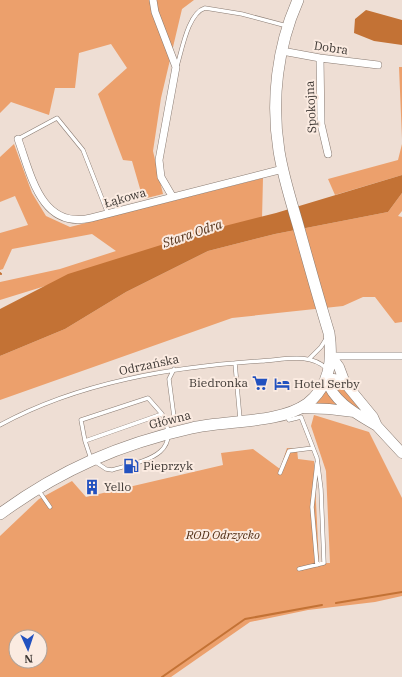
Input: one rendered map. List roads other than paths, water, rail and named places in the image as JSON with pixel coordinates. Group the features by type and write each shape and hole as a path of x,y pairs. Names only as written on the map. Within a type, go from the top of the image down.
{"main road":[{"name":"Główna","path":"0,514 37,488 91,459 169,433 240,420 285,414 300,408 316,396 328,375 331,356 329,333 283,169 277,137 277,79 288,26 298,0"},
{"path":"331,356 339,367 345,383 373,417 378,426 402,453"},
{"path":"328,375 345,383"},
{"path":"328,375 333,393 354,412 378,426"},
{"path":"300,408 354,412"}],"street":[{"path":"153,0 155,12 176,67 159,160 161,177 172,196"},
{"name":"Dobra","path":"282,52 378,65"},
{"name":"Spokojna","path":"320,58 321,124 328,154"},
{"name":"Łąkowa","path":"18,139 39,193 46,206 55,215 66,219 78,220 108,214 172,196 283,169"},
{"path":"331,356 402,356"}],"lane":[{"path":"176,67 190,24 199,10 205,8 242,14 288,26"},
{"path":"18,139 57,118 83,150 108,214"},
{"path":"328,375 319,363 310,358 321,347 329,333"},
{"name":"Odrzańska","path":"0,425 39,407 68,396 154,373 174,369 235,363 310,358"},
{"path":"235,363 240,420"},
{"path":"174,369 169,379 174,417"},
{"path":"148,398 167,422 169,433 168,444 153,457 112,470 106,469 91,459 85,441 81,420 148,398"},
{"path":"85,441 162,414"},
{"path":"285,414 289,420 301,417 318,461 321,489 324,563 299,569"},
{"path":"280,473 288,451 313,448"},
{"path":"317,565 312,507 315,472 318,461"},
{"path":"37,488 50,507"}],"waterway":[{"path":"336,603 402,592"},
{"path":"162,677 245,619 322,605"}],"place":[{"name":"Biedronka","path":"260,383"},
{"name":"Hotel Serby","path":"282,384"},
{"name":"Pieprzyk","path":"131,466"},
{"name":"Yello","path":"92,487"}],"water label":[{"name":"Stara Odra","path":"192,233"}],"park label":[{"name":"ROD Odrzycko","path":"223,535"}]}
